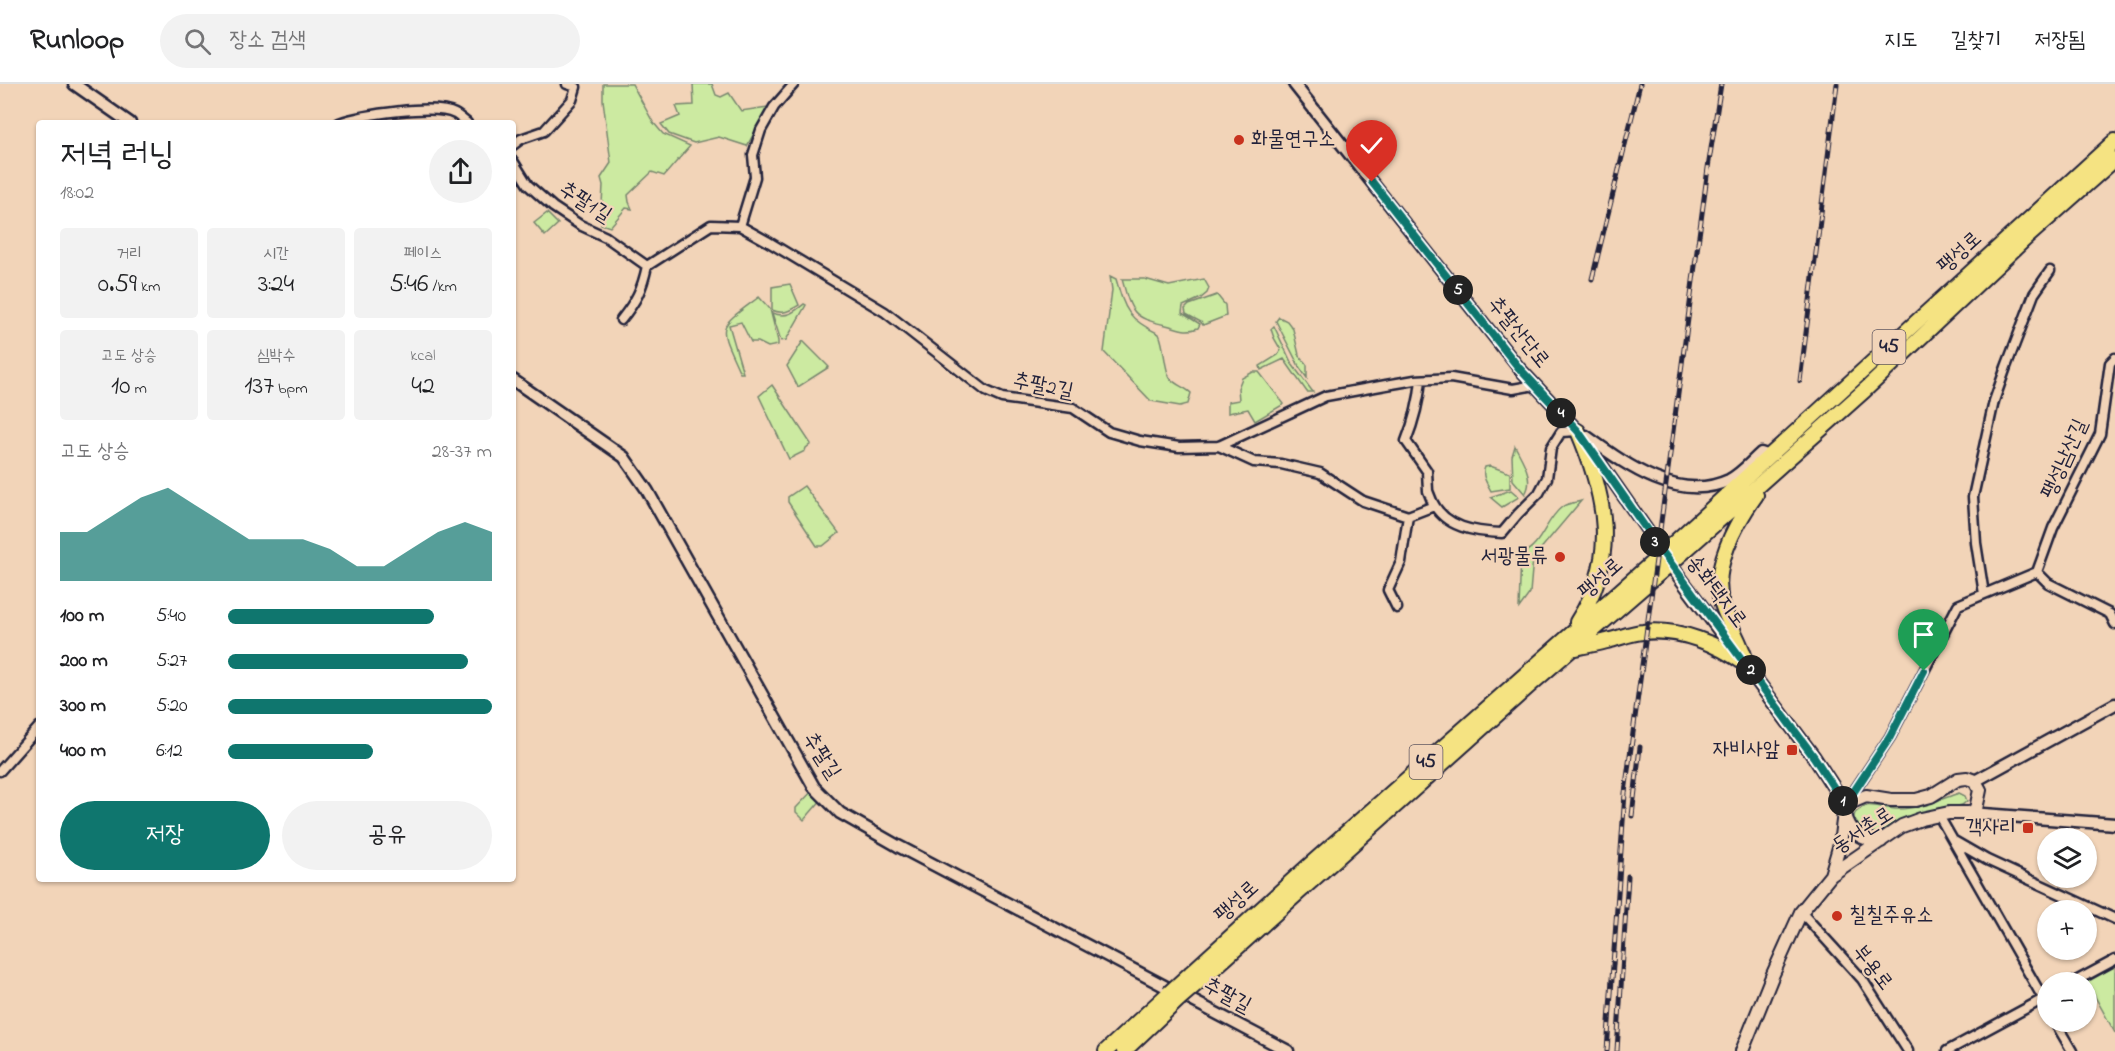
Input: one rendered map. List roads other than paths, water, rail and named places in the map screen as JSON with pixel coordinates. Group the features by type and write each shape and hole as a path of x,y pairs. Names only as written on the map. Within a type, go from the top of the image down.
{"main road":[{"name":"팽성로","path":"1196,976 1571,650 1770,456 2115,141"},
{"name":"팽성로","path":"1196,976 1568,635 1784,462 1865,390 2026,238 2115,159"},
{"path":"1568,635 1586,608 1597,584 1605,539 1600,491 1578,431"},
{"path":"1747,665 1743,648 1722,605 1719,589 1721,571 1732,535 1745,511 1763,485 1784,462"},
{"name":"송화택지로","path":"1666,558 1814,757 1845,805 1845,815 1851,830 1860,838 1881,841"},
{"path":"1571,650 1631,634 1651,631 1665,632 1705,642 1747,665"},
{"path":"1831,875 1840,844 1845,805 1866,796 1891,800 1916,800 1931,796 1958,779 1967,778 1975,781 1980,790 1976,809 1970,813"},
{"name":"동서촌로","path":"1742,1051 1801,912 1831,875 1902,826 1948,813 1970,813"},
{"name":"45","path":"1106,1051 1196,976"},
{"name":"45","path":"1124,1051 1174,996"}],"street":[{"path":"74,84 126,120"},
{"path":"740,226 755,177 753,154 761,130 774,107 794,84"},
{"name":"추팔산단로","path":"1294,84 1519,368 1578,431 1666,558"},
{"path":"516,143 544,131 572,100 576,85"},
{"path":"348,120 396,111 454,113 462,120"},
{"name":"추팔1길","path":"516,166 528,185 553,207 580,225 606,237 647,266"},
{"name":"추팔2길","path":"647,266 711,225 740,226 885,312 986,391 1002,398 1073,408 1109,432 1140,441 1179,447 1219,446 1326,396 1421,380 1451,378 1513,389 1536,385"},
{"path":"621,320 637,299 647,266"},
{"path":"1984,594 1973,497 1994,400 2034,294 2050,271"},
{"name":"팽성남산길","path":"2037,572 2053,528 2100,434 2110,363 2115,358"},
{"path":"1421,380 1413,424 1406,441 1427,471 1428,491 1437,511 1448,521 1479,532 1502,532 1539,494 1547,478 1551,448 1561,432 1578,431 1647,475 1686,487 1720,483 1737,474 1761,453 1770,456"},
{"name":"추팔길","path":"516,382 624,457 647,490 814,787 840,813 898,846 1288,1051"},
{"path":"1219,446 1254,462 1281,464 1320,473 1363,501 1408,516 1434,506 1432,500"},
{"path":"1397,608 1388,590 1401,562 1408,516"},
{"path":"1845,805 1890,737 1958,605 2037,572 2048,583 2110,614 2114,622"},
{"path":"1975,781 2115,704"},
{"path":"0,771 36,730"},
{"name":"동서촌로","path":"1970,813 2115,824"},
{"path":"1939,816 2037,985"},
{"path":"1953,840 1987,860 2115,919"},
{"name":"부용로","path":"1801,912 1862,979 1908,1051"},
{"path":"2093,972 2115,960"},
{"path":"1947,1051 2037,1006"},
{"path":"2061,1032 2072,1051"}],"railway":[{"path":"1592,279 1640,84"},
{"path":"1607,1051 1625,793 1721,84"},
{"path":"1800,381 1837,84"},
{"path":"1632,816 1640,747"},
{"path":"1617,1051 1628,876"}],"place":[{"name":"화물연구소","path":"1239,140"},
{"name":"서광물류","path":"1560,557"},
{"name":"자비사앞","path":"1792,750"},
{"name":"객사리","path":"2028,828"},
{"name":"칠칠주유소","path":"1837,916"}]}
